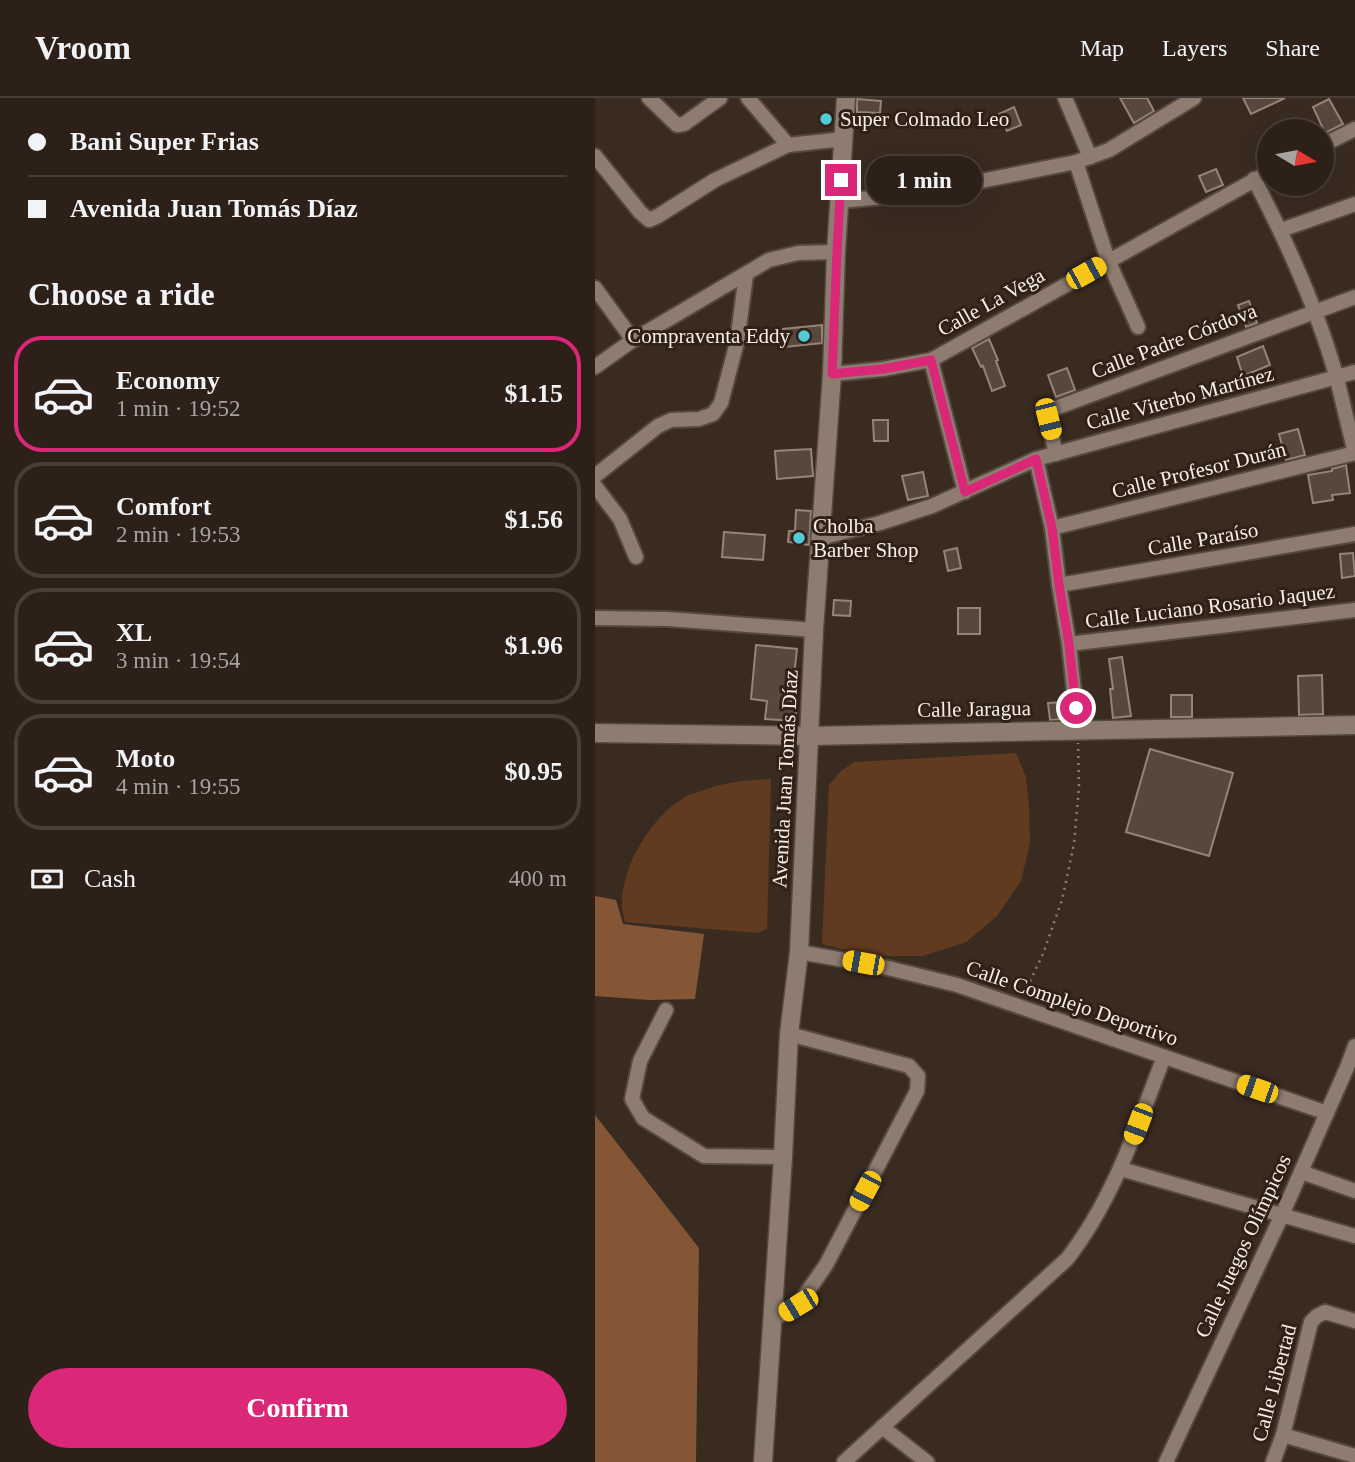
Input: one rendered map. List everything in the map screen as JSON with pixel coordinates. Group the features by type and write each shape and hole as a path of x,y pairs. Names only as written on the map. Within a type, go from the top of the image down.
{"street":[{"path":"649,98 677,124 684,124 720,98"},
{"path":"748,98 787,145"},
{"name":"Avenida Juan Tomás Díaz","path":"763,1462 789,1034 799,952 814,630 832,374 846,98"},
{"path":"1065,98 1108,260 1138,327"},
{"path":"840,201 916,194 1083,159 1109,150 1194,98"},
{"path":"1334,140 1355,129"},
{"path":"595,156 649,220 715,180 787,145 843,139"},
{"name":"Calle La Vega","path":"832,374 883,369 931,360 1257,178"},
{"path":"1254,179 1281,230 1314,311 1336,377 1355,453"},
{"path":"1281,230 1355,204"},
{"path":"595,367 633,340 769,260 798,253 837,252"},
{"path":"595,476 658,426 671,421 699,419 713,414 721,403 737,342 746,275"},
{"path":"595,288 633,340"},
{"name":"Calle Padre Córdova","path":"1056,453 1048,419 1048,414 1053,409 1355,296"},
{"path":"931,360 965,492"},
{"name":"Calle Viterbo Martínez","path":"820,538 932,506 1036,459 1355,372"},
{"name":"Calle Profesor Durán","path":"1052,528 1355,453"},
{"path":"1036,459 1052,528 1078,729"},
{"path":"595,486 620,519 636,556"},
{"name":"Calle Paraíso","path":"1059,585 1355,534"},
{"name":"Calle Luciano Rosario Jaquez","path":"1069,644 1355,610"},
{"path":"595,618 668,619 814,630"},
{"name":"Calle Jaragua","path":"595,733 810,736 1355,725"},
{"name":"Calle Complejo Deportivo","path":"799,952 884,967 957,985 1327,1113"},
{"path":"666,1010 640,1061 632,1099 643,1118 704,1156 783,1157"},
{"path":"772,1320 798,1305 826,1265 917,1091 918,1076 909,1066 789,1034"},
{"name":"Calle Juegos Olímpicos","path":"1166,1462 1327,1113 1352,1066 1355,1046"},
{"path":"844,1462 1067,1259 1084,1238 1121,1169 1164,1057"},
{"path":"1121,1169 1355,1236"},
{"path":"1301,1172 1355,1191"},
{"name":"Calle Libertad","path":"1273,1462 1283,1435 1311,1322 1325,1312 1355,1321"},
{"path":"882,1427 927,1462"},
{"path":"1283,1435 1355,1455"}],"path":[{"path":"1018,1006 1043,954 1062,900 1074,844 1079,787 1078,729"}],"shaded area":[{"path":"1016,753 1026,777 1030,843 1021,881 997,916 966,942 923,956 861,954 822,944 829,785 840,772 854,762"},
{"path":"771,779 767,929 757,933 625,922 623,891 633,859 650,830 672,806 691,794 710,788"},
{"path":"595,896 616,900 623,924 704,934 695,999 649,1000 595,996"},
{"path":"595,1115 699,1248 696,1462 595,1462"}],"building":[{"path":"1120,98 1147,98 1154,111 1134,123"},
{"path":"1243,98 1285,98 1251,114"},
{"path":"857,99 881,101 880,113 857,112"},
{"path":"1329,99 1343,124 1334,128 1334,119 1319,119 1313,107"},
{"path":"1014,107 1021,125 1007,131 999,114"},
{"path":"1216,169 1223,185 1206,192 1199,176"},
{"path":"1249,301 1257,323 1246,327 1238,305"},
{"name":"Compraventa Eddy","path":"822,325 822,343 785,347 783,329"},
{"path":"989,339 1005,386 992,391 983,366 981,367 972,348"},
{"path":"1263,346 1270,365 1243,376 1237,357"},
{"path":"1067,368 1075,390 1056,397 1048,375"},
{"path":"873,420 888,420 888,441 874,441"},
{"path":"1298,429 1305,455 1286,460 1279,434"},
{"path":"811,449 813,476 777,479 775,451"},
{"path":"1346,465 1350,493 1332,495 1333,500 1313,503 1308,475 1332,471"},
{"path":"923,472 928,496 908,500 902,476"},
{"path":"796,510 811,511 809,545 788,542 789,531 795,531"},
{"path":"724,532 765,535 763,560 722,557"},
{"path":"957,548 961,568 948,571 944,551"},
{"path":"1353,553 1355,576 1342,578 1340,554"},
{"path":"834,600 851,601 850,616 833,615"},
{"path":"958,608 980,608 980,634 958,634"},
{"path":"756,645 797,649 791,703 797,704 795,721 765,719 767,701 751,699"},
{"path":"1122,657 1131,716 1113,718 1109,659"},
{"path":"1322,675 1323,714 1299,715 1298,676"},
{"path":"1171,695 1192,695 1192,717 1171,717"},
{"path":"1063,702 1065,719 1050,720 1048,703"},
{"path":"1150,749 1233,773 1209,856 1126,832"}],"place":[{"name":"Super Colmado Leo","path":"826,119"},
{"name":"Compraventa Eddy","path":"804,336"},
{"name":"Cholba Barber Shop","path":"799,538"}],"route":[{"path":"841,180 832,374 883,369 931,360 965,492 1036,459 1052,528 1076,708"}]}
